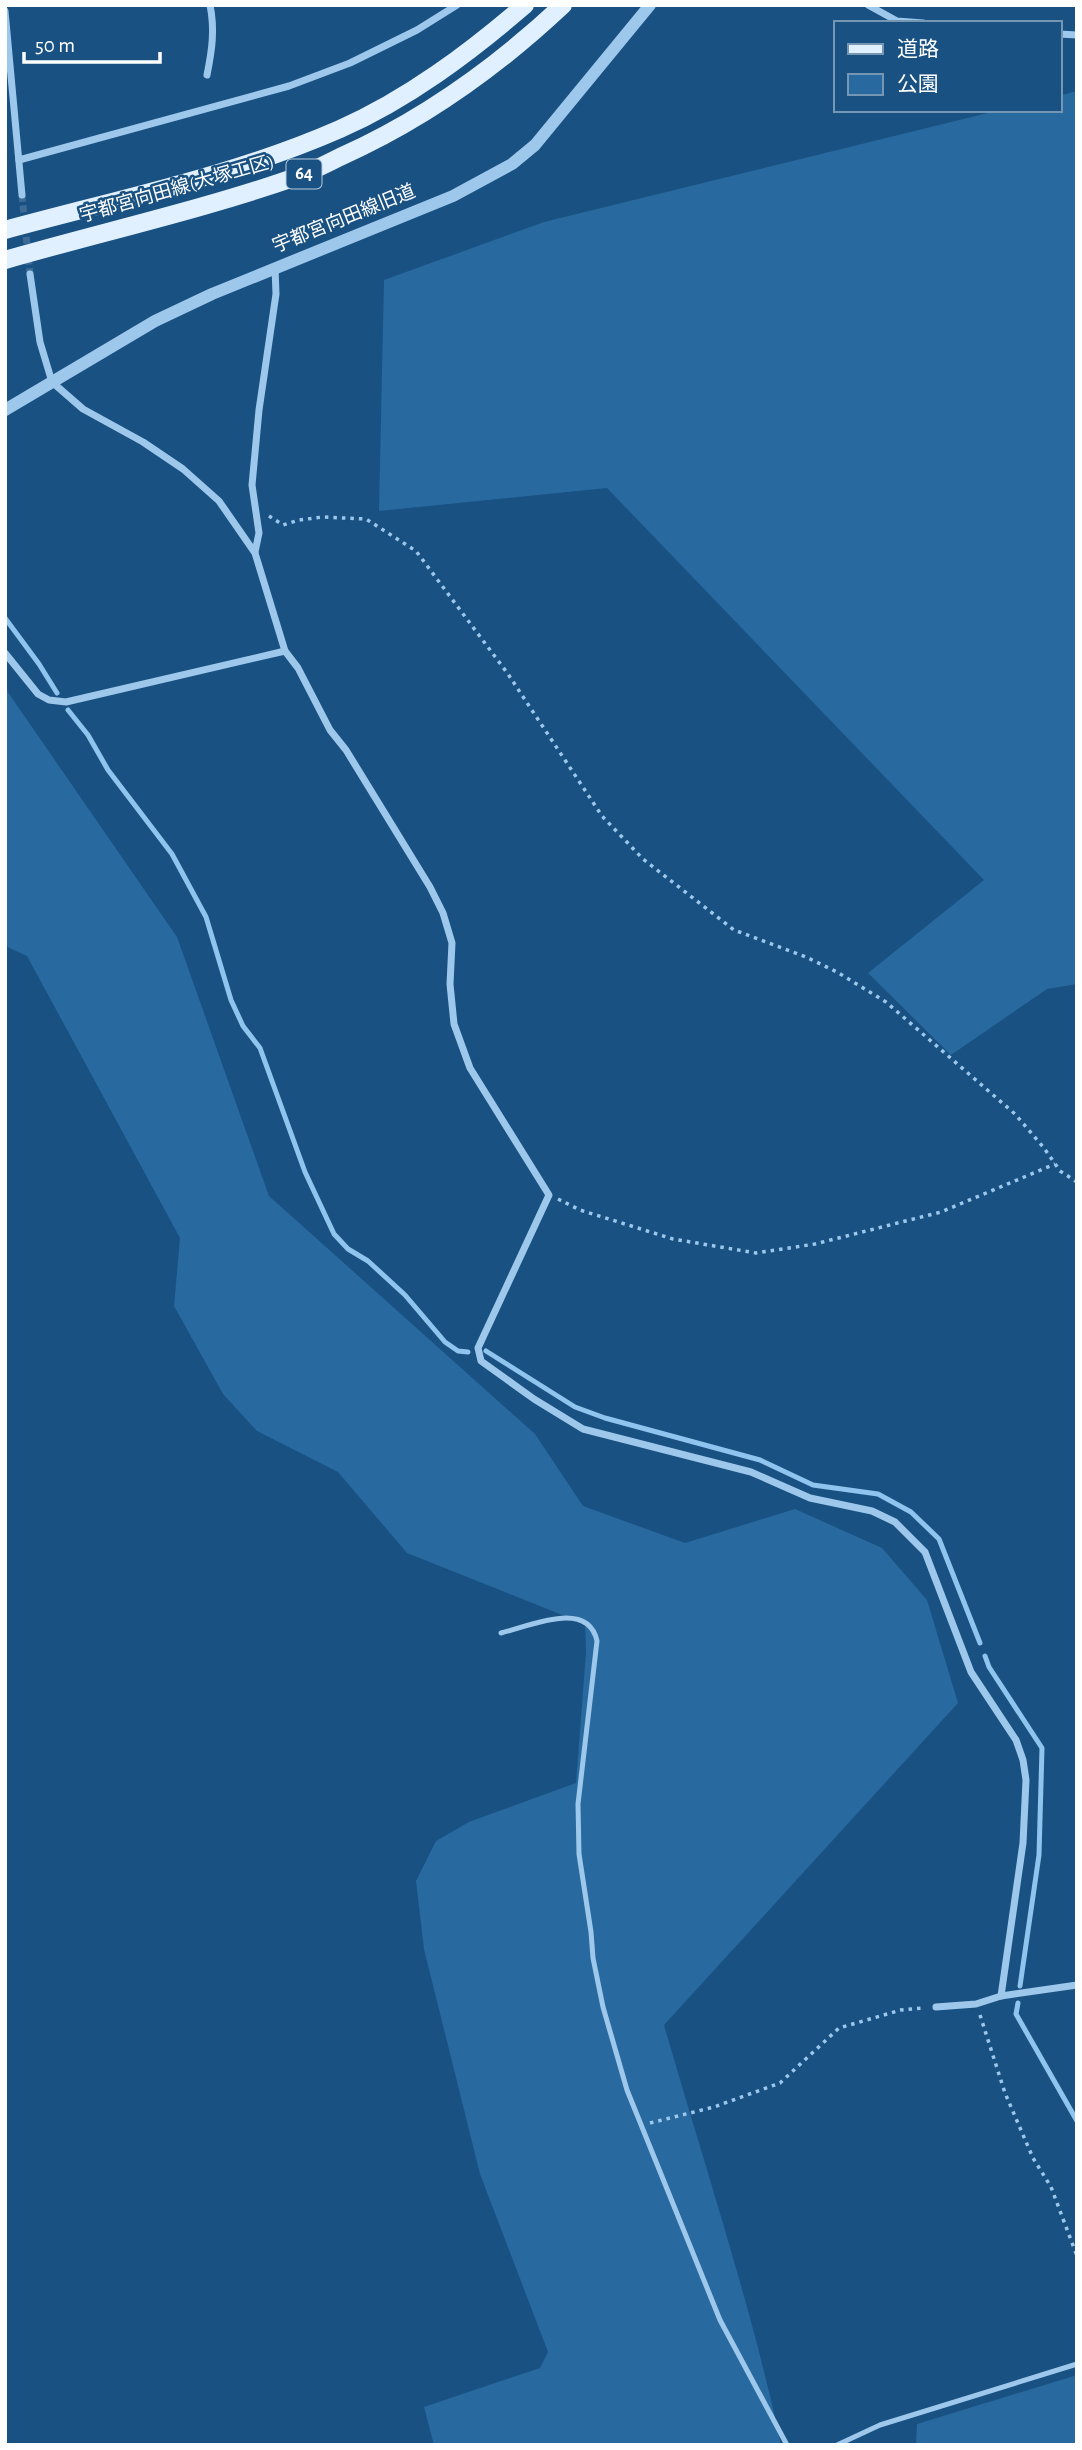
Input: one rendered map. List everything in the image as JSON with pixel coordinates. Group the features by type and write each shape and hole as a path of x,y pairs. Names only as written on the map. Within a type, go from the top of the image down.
{"main road":[{"name":"宇都宮向田線(大塚工区)","path":"5,230 217,174 269,158 343,128 476,47 525,5"},
{"name":"宇都宮向田線(大塚工区)","path":"5,260 299,176 376,141 428,112 490,67 531,35 563,5"}],"street":[{"path":"207,75 214,23 210,5"},
{"path":"19,160 289,86 350,62 417,30 457,5"},
{"name":"宇都宮向田線旧道","path":"5,410 155,321 212,294 453,196 512,164 535,145 650,5"},
{"path":"868,5 897,21"},
{"path":"5,10 22,195"},
{"path":"255,552 259,533 252,485 259,410 276,294 275,268"},
{"path":"30,274 40,342 52,382 83,409 143,442 183,469 219,501 255,552 285,651 298,668 330,730 346,750 430,887 443,913 452,943 450,984 454,1024 470,1068 549,1195 478,1348 481,1362 583,1429 751,1472 810,1498 872,1511 895,1522 925,1552 971,1672 1016,1740 1023,1760 1026,1780 1023,1843 1001,1996"},
{"path":"5,653 37,694 49,700 66,702 285,651"},
{"path":"936,2007 976,2004 1001,1996 1077,1985"}],"lane":[{"path":"501,1633 569,1616 586,1621 594,1629 597,1641 578,1804 579,1854 593,1958 603,2007 627,2090 720,2320 787,2445"},
{"path":"837,2445 880,2425 1077,2364"}],"path":[{"path":"256,507 283,526 299,520 323,517 366,519 416,551 508,674 602,816 643,859 734,930 806,957 837,972 886,1002 1014,1114 1045,1148 1060,1171 1077,1182"},
{"path":"549,1195 580,1210 673,1239 756,1253 815,1244 941,1212 1055,1164"},
{"path":"976,2004 1004,2093 1033,2158 1051,2187 1077,2256"},
{"path":"641,2126 714,2107 780,2083 839,2028 901,2010 936,2007"}],"green space":[{"path":"1077,91 1077,984 1047,989 951,1055 868,973 984,880 607,488 379,511 384,280 544,222 992,112 1061,112 1061,95"},
{"path":"5,688 177,937 269,1196 535,1434 583,1506 685,1543 795,1509 882,1548 927,1600 958,1703 664,2025 756,2339 781,2445 434,2445 424,2407 540,2368 548,2352 480,2174 424,1949 416,1881 436,1841 469,1822 576,1783 586,1652 585,1624 407,1553 338,1472 257,1431 223,1394 174,1306 180,1238 27,956 5,946"},
{"path":"1077,2375 1077,2445 916,2445 917,2424"}],"waterway":[{"path":"5,618 57,693"},
{"path":"68,710 88,735 108,770 172,854 206,917 231,1000 243,1026 260,1048 305,1172 334,1234 348,1249 368,1261 405,1295 445,1342 458,1351 468,1352"},
{"path":"486,1351 575,1407 605,1418 760,1460 813,1485 878,1494 911,1512 939,1539 980,1643"},
{"path":"985,1656 989,1667 1042,1748 1039,1855 1020,1986"},
{"path":"1018,2003 1016,2014 1077,2121"}],"tunnel":[{"path":"22,195 30,274"}]}
